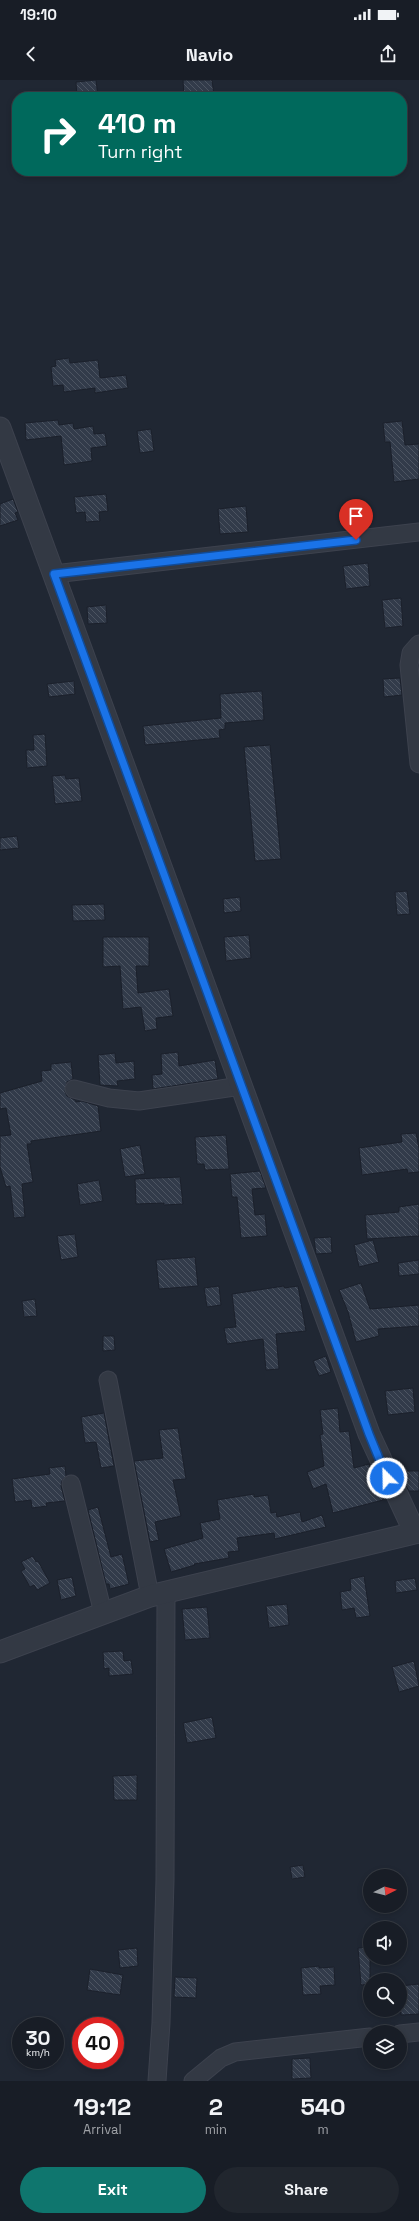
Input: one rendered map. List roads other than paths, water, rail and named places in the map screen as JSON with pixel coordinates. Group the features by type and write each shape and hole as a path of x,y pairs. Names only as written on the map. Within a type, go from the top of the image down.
{"street":[{"path":"0,428 369,1434 417,1533 158,1594 0,1651"},
{"path":"54,574 419,532"},
{"path":"418,754 409,665 411,653 419,644"},
{"path":"74,1089 109,1098 140,1101 241,1086"},
{"path":"108,1380 158,1594 165,1880 161,2023 157,2081"},
{"path":"71,1484 102,1613"},
{"path":"407,2033 419,2032"},
{"path":"193,2081 221,2058 235,2052 363,2038"}]}
